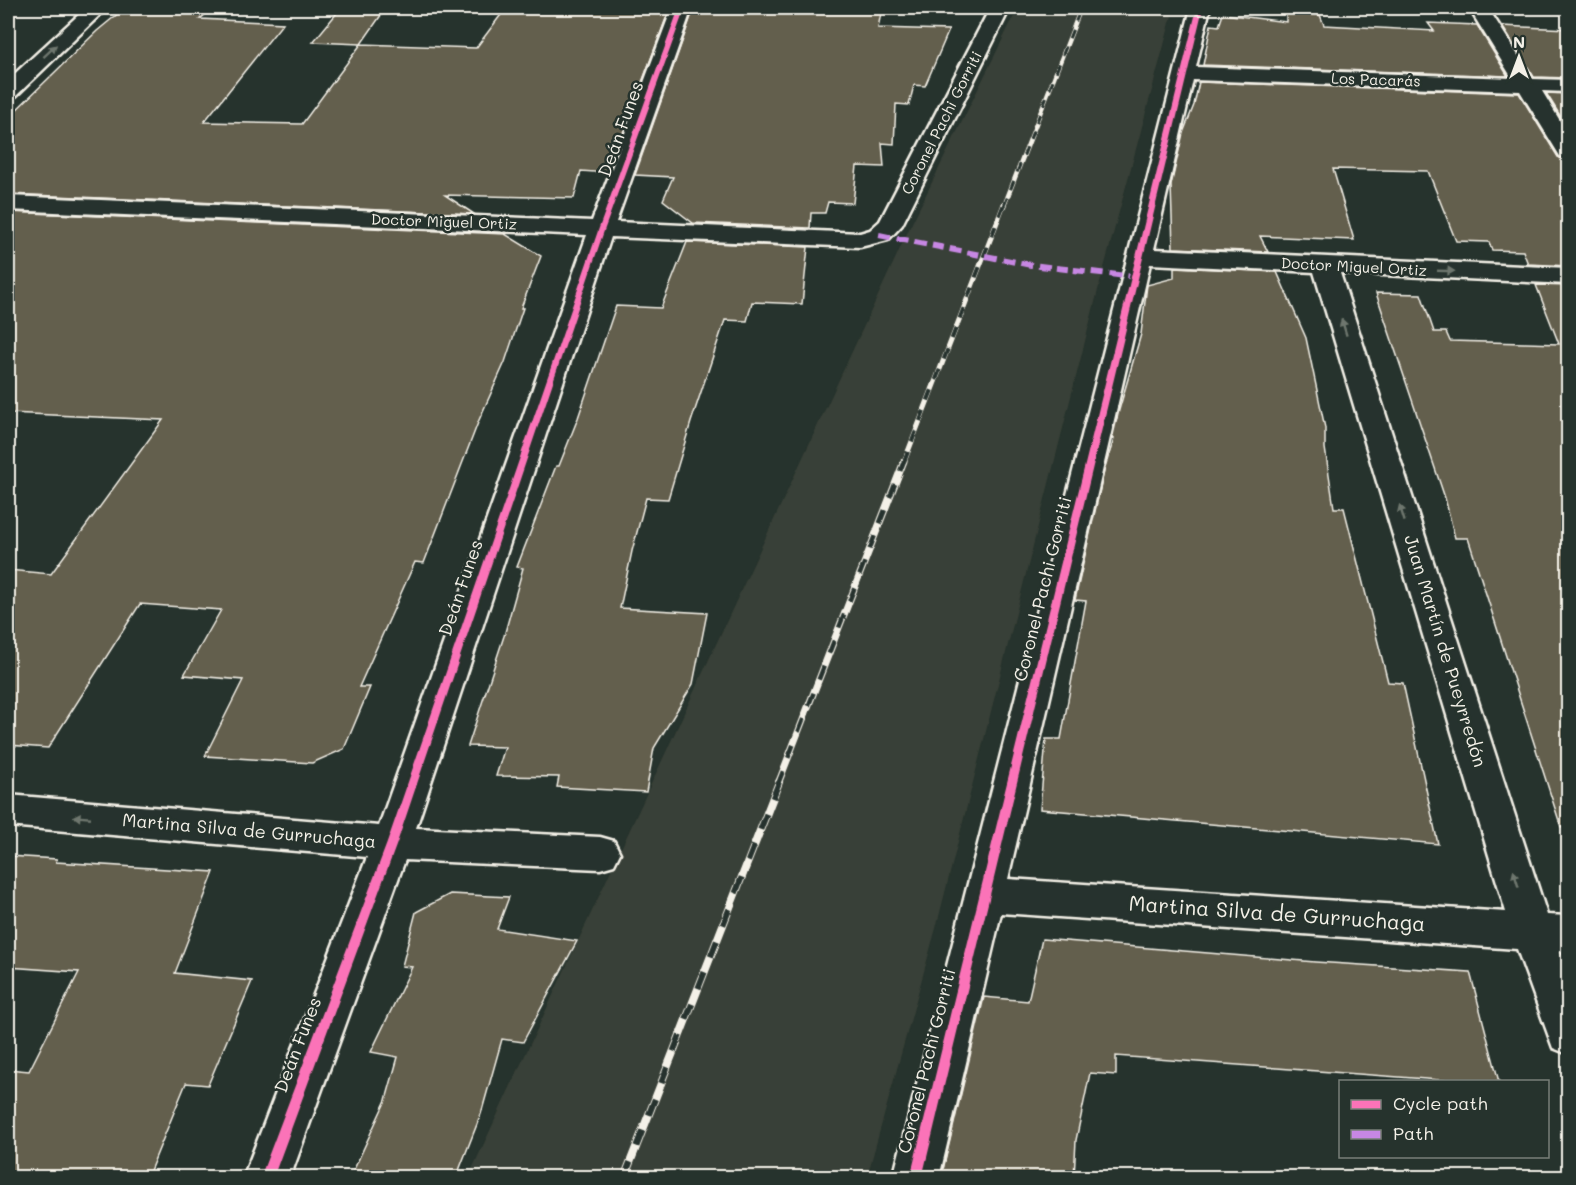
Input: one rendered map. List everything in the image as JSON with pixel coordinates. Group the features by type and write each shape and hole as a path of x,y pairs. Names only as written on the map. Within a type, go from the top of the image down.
{"street":[{"path":"8,91 97,8"},
{"name":"Deán Funes","path":"266,1178 392,843 602,228 682,8"},
{"name":"Coronel Pachi Gorriti","path":"879,235 890,225 1000,8"},
{"name":"Coronel Pachi Gorriti","path":"916,1178 1200,8"},
{"path":"1479,8 1569,151"},
{"name":"Los Pacarás","path":"1184,73 1569,86"},
{"name":"Doctor Miguel Ortiz","path":"8,203 860,240 879,235"},
{"name":"Doctor Miguel Ortiz","path":"1139,256 1569,276"},
{"name":"Juan Martín de Pueyrredón","path":"1325,266 1550,932 1569,1034"},
{"name":"Martina Silva de Gurruchaga","path":"8,810 392,843 600,853"},
{"name":"Martina Silva de Gurruchaga","path":"985,895 1550,932"}],"shaded area":[{"path":"1018,8 1174,8 1098,290 936,928 867,1177 468,1178 910,227"}],"building":[{"path":"125,8 213,8 200,19 283,23 204,122 302,124 361,44 476,48 506,8 670,8 608,173 581,171 574,198 445,195 474,214 8,194 8,118 97,31"},
{"path":"341,8 386,8 361,44 313,42"},
{"path":"694,8 882,8 878,28 949,30 925,86 914,85 909,105 896,104 894,144 882,143 884,167 857,166 853,203 828,202 825,213 811,213 810,228 693,223 663,200 673,177 635,175"},
{"path":"1286,13 1320,15 1324,25 1434,31 1428,23 1477,25 1508,76 1203,65 1211,25 1219,26 1223,14 1286,22"},
{"path":"1502,26 1569,29 1569,78 1534,77"},
{"path":"1199,82 1519,93 1558,157 1569,160 1569,266 1528,264 1523,251 1492,250 1489,242 1456,241 1428,171 1333,169 1354,240 1260,236 1268,252 1173,248 1171,185 1183,133 1194,105"},
{"path":"1546,93 1569,94 1569,130"},
{"path":"8,212 505,234 541,256 521,308 523,308 505,362 479,420 424,563 415,562 359,687 370,687 344,749 312,763 205,756 243,680 184,675 221,610 140,604 48,748 8,745 8,570 51,574 163,420 8,413"},
{"path":"687,242 808,247 802,304 752,302 747,321 725,320 668,499 646,498 632,551 620,608 707,613 693,684 654,748 646,792 557,787 559,777 496,776 505,747 468,746 504,636 523,568 517,567 556,466 559,466 578,418 616,306 661,308"},
{"path":"1174,267 1277,272 1306,338 1325,428 1325,448 1334,508 1344,508 1388,682 1403,683 1438,844 1040,809 1046,739 1061,739 1086,601 1075,600 1119,410 1141,334 1147,285 1174,278"},
{"path":"1536,285 1569,286 1569,826 1561,827 1468,538 1455,538 1445,498 1376,293 1421,294 1434,332 1446,332 1450,341 1559,344"},
{"path":"8,856 57,859 56,862 214,872 175,973 252,981 208,1085 186,1083 147,1178 8,1178 8,1069 29,1071 79,972 8,967"},
{"path":"450,894 509,897 497,929 577,941 523,1042 502,1039 481,1114 456,1178 350,1178 386,1100 398,1057 371,1052 412,967 402,966 416,912"},
{"path":"1042,939 1315,962 1470,972 1498,1080 1440,1080 1116,1056 1116,1075 1090,1073 1076,1140 1074,1178 941,1178 984,997 1028,1001"}],"railway":[{"path":"1004,206 1081,8"},
{"path":"904,462 1004,204"},
{"path":"778,784 904,461"},
{"path":"624,1178 779,782"}],"marked path":[{"path":"879,235 1031,265 1135,277"}],"cycle path":[{"path":"266,1178 392,843 602,228 682,8"},
{"path":"916,1178 1200,8"}]}
